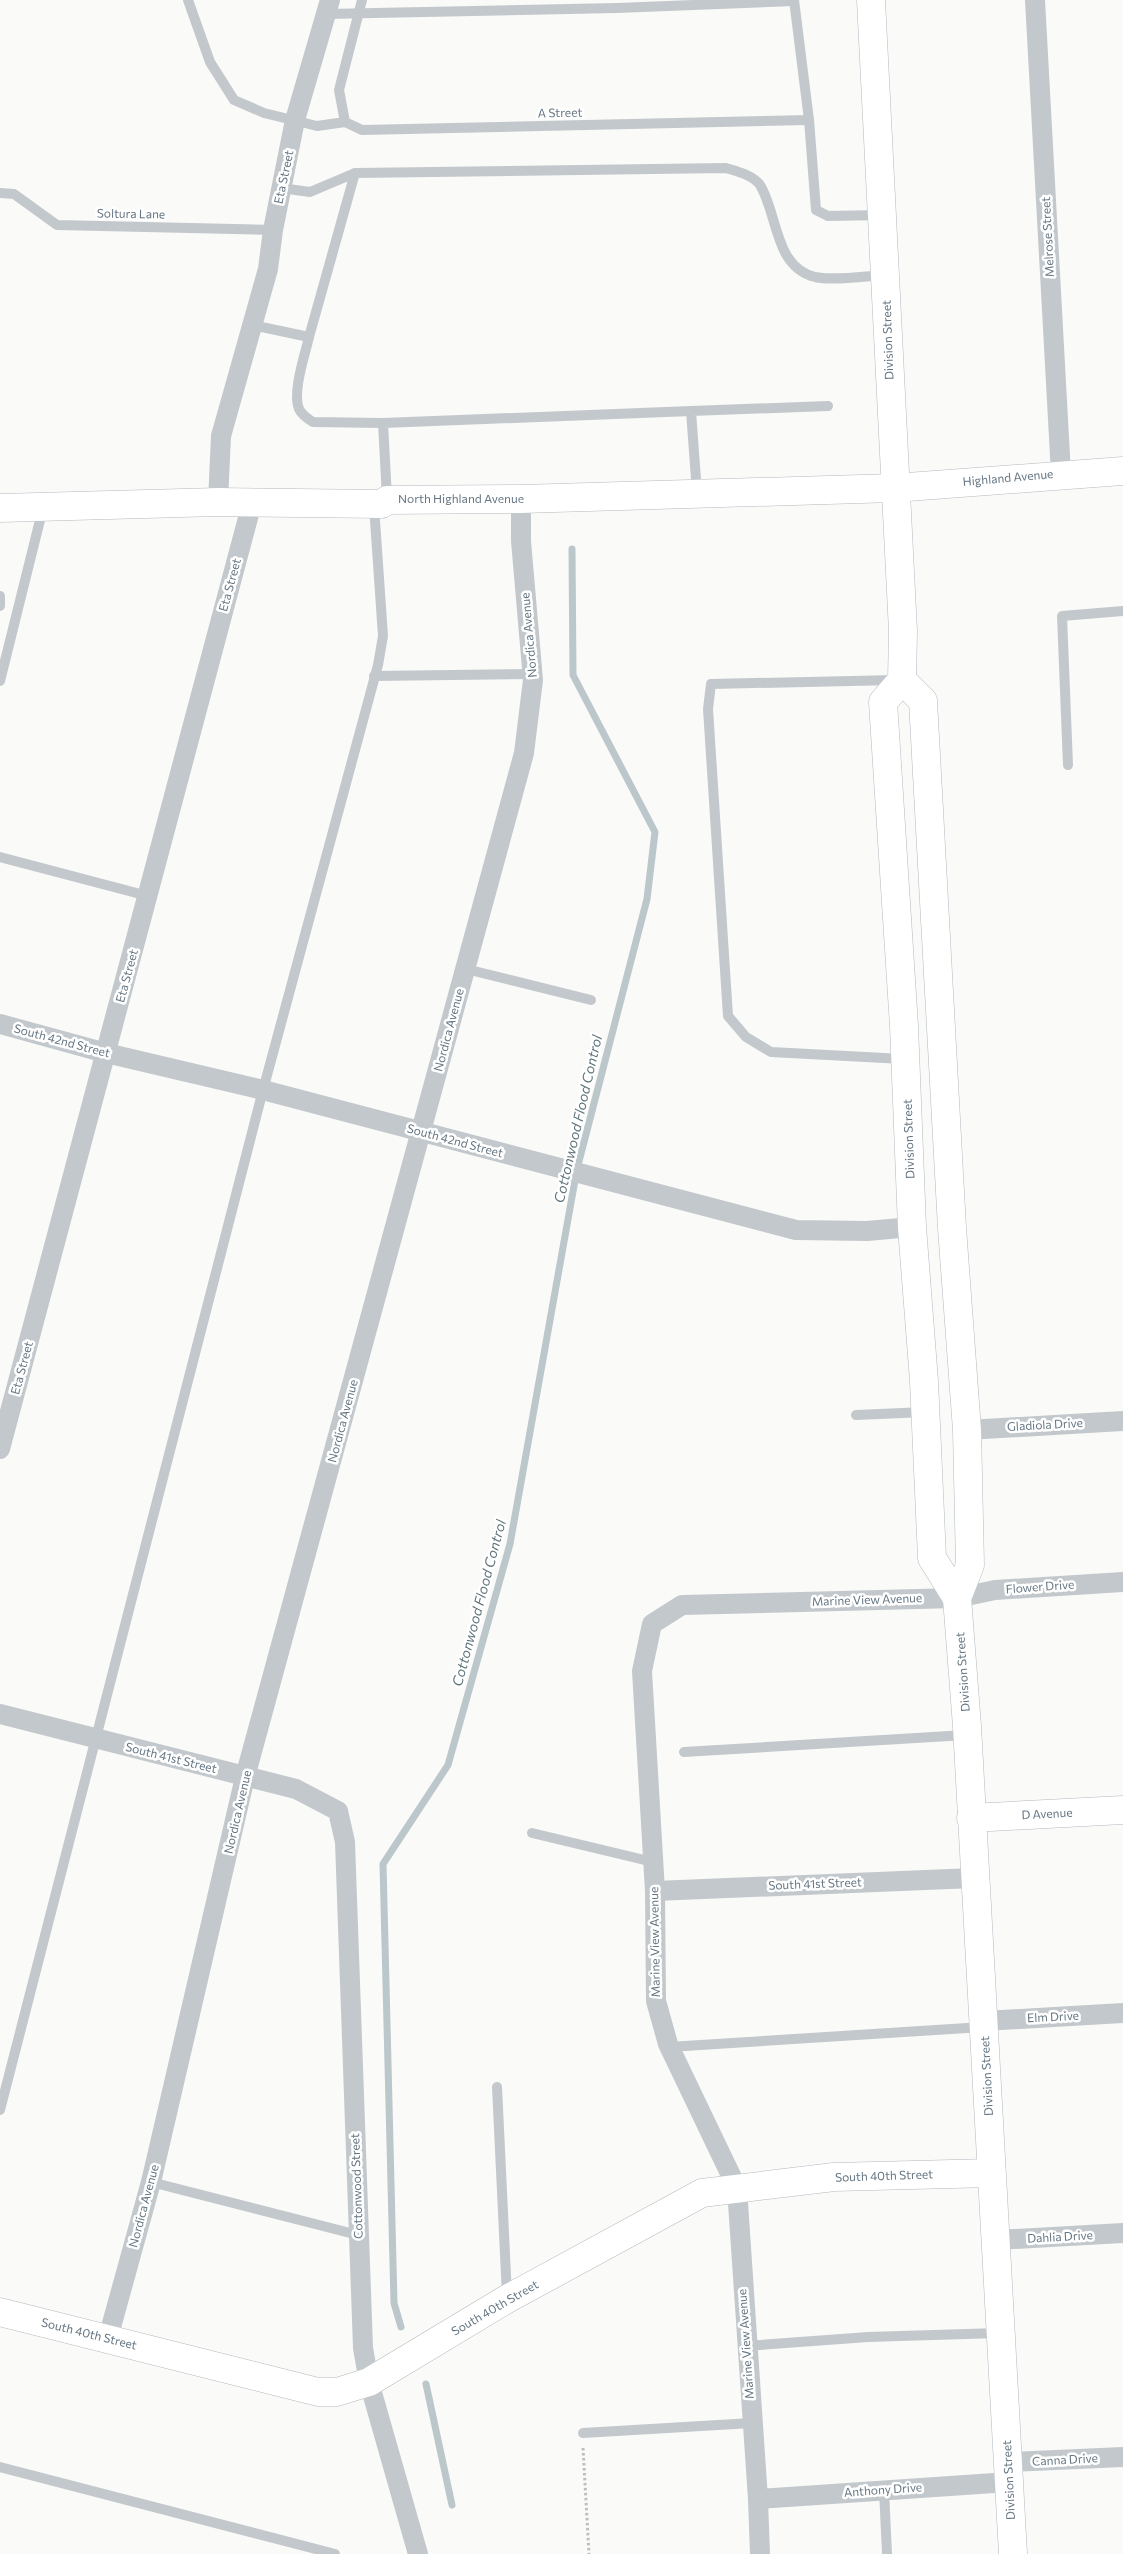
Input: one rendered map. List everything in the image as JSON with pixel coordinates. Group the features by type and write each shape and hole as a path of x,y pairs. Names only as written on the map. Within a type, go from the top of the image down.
{"main road":[{"name":"Division Street","path":"871,0 894,488 903,631 902,680 883,702 906,1059 912,1227 926,1412 932,1558 957,1598"},
{"name":"Highland Avenue","path":"894,488 1061,474 1123,471"},
{"name":"North Highland Avenue","path":"0,508 218,502 381,502 521,499 894,488"},
{"name":"Division Street","path":"902,680 924,701 953,1237 967,1430 970,1565 957,1598 984,2024 1013,2554"},
{"name":"D Avenue","path":"971,1818 1123,1810"},
{"name":"South 40th Street","path":"1,2314 108,2338 318,2392 337,2392 369,2382 507,2299 702,2193 834,2177 991,2172"}],"street":[{"name":"Melrose Street","path":"1035,0 1061,474"},
{"name":"Eta Street","path":"218,502 222,436 268,269 272,230 295,120 328,7"},
{"name":"Nordica Avenue","path":"108,2338 151,2182 246,1777 524,753 532,674 520,541 521,499"},
{"name":"Eta Street","path":"0,1449 252,503"},
{"name":"South 42nd Street","path":"0,1024 106,1053 263,1090 796,1230 867,1231 912,1227"},
{"name":"Gladiola Drive","path":"967,1430 1123,1421"},
{"name":"Flower Drive","path":"957,1598 995,1590 1123,1582"},
{"name":"Marine View Avenue","path":"760,2554 758,2499 736,2188 669,2046 656,2001 654,1862 642,1671 652,1624 682,1605 957,1598"},
{"name":"South 41st Street","path":"0,1714 296,1789 338,1812"},
{"name":"Cottonwood Street","path":"338,1812 346,1842 363,2348 369,2382 418,2554"},
{"name":"South 41st Street","path":"655,1891 974,1878"},
{"name":"Elm Drive","path":"984,2024 1123,2013"},
{"name":"Dahlia Drive","path":"996,2240 1123,2233"},
{"name":"Canna Drive","path":"1008,2472 1123,2457"},
{"name":"Anthony Drive","path":"758,2499 884,2490 1008,2472"}],"lane":[{"path":"188,0 210,62 234,100 264,113 317,126 345,122 339,90 362,0"},
{"path":"328,7 359,14 617,8 794,1 809,120 816,210 828,216 882,215"},
{"name":"A Street","path":"345,122 362,130 809,120"},
{"path":"281,188 310,192 355,173 726,168 750,177 760,184 784,251 805,274 818,278 885,275"},
{"path":"355,173 309,337 297,394 299,408 304,417 313,422 383,422 828,406"},
{"name":"Soltura Lane","path":"0,193 14,194 57,225 272,230"},
{"path":"252,325 309,337"},
{"path":"691,411 697,494"},
{"path":"0,2110 263,1090 374,676 383,636 381,502 383,422"},
{"path":"0,681 43,508"},
{"path":"0,596 0,606"},
{"path":"1068,765 1062,616 1123,611"},
{"path":"374,676 532,674"},
{"path":"902,680 711,684 708,709 728,1016 746,1038 771,1052 906,1059"},
{"path":"0,857 148,896"},
{"path":"466,969 591,1000"},
{"path":"856,1415 926,1412"},
{"path":"684,1752 967,1735"},
{"path":"532,1832 654,1862"},
{"path":"669,2046 984,2024"},
{"path":"497,2087 507,2299"},
{"path":"151,2182 358,2235"},
{"path":"746,2346 868,2336 1000,2333"},
{"path":"583,2433 752,2423"},
{"path":"0,2467 335,2554"},
{"path":"884,2490 887,2554"}],"path":[{"path":"583,2433 590,2554"}],"waterway":[{"name":"Cottonwood Flood Control","path":"401,2327 394,2303 383,1864 448,1765 510,1544 577,1169 647,899 655,832 573,675 572,549"},
{"path":"426,2384 452,2505"}]}
